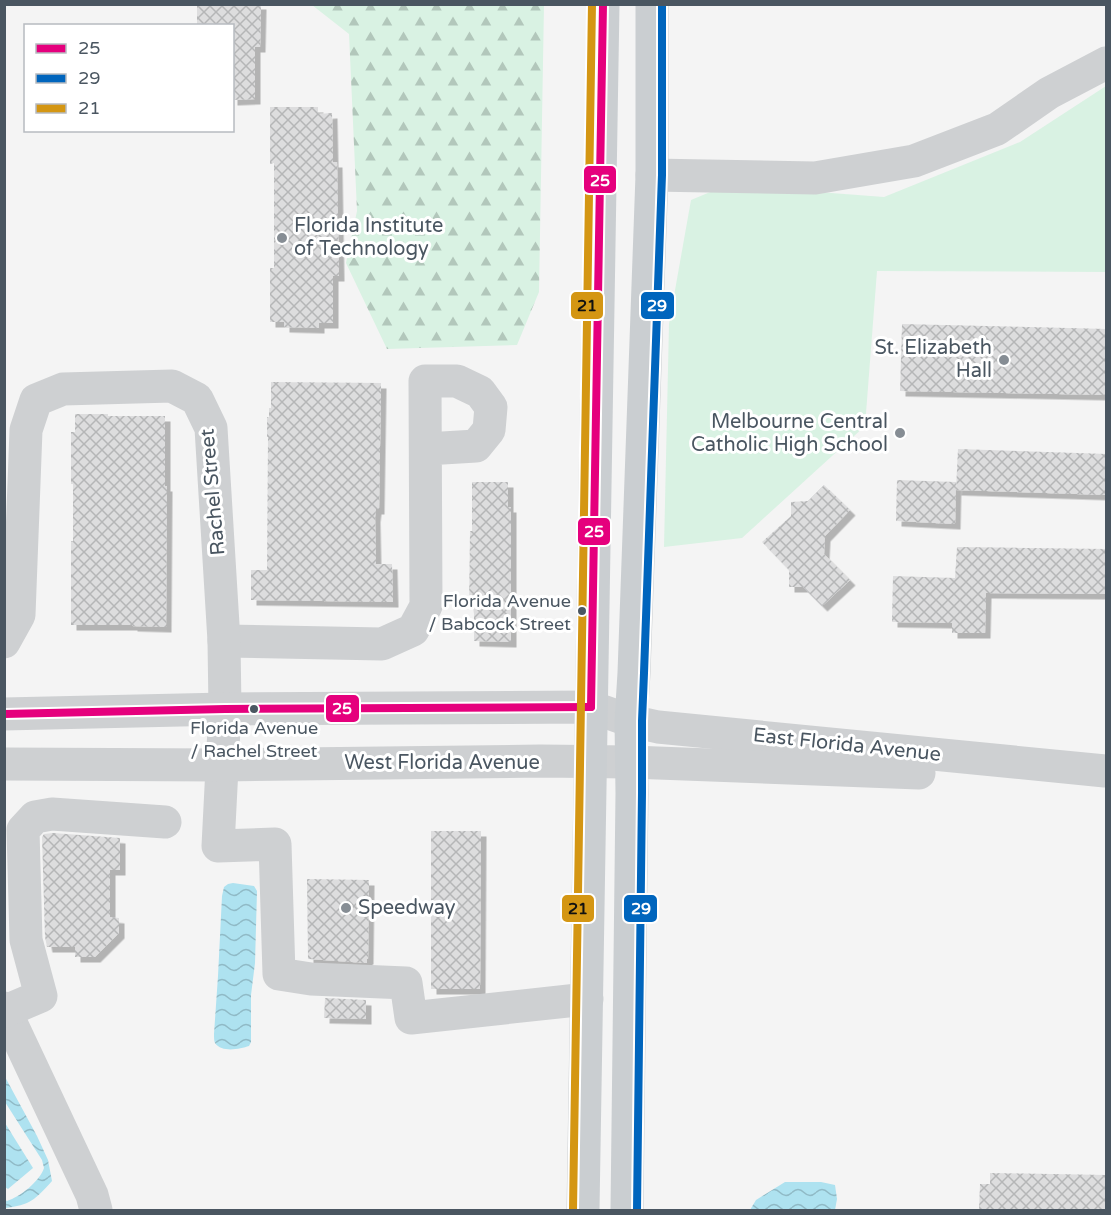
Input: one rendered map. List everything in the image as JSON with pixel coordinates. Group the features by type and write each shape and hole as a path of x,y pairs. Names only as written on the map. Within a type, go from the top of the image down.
{"main road":[{"path":"583,1210 603,4"},
{"path":"627,1210 631,721 652,175 652,4"}],"street":[{"path":"652,175 815,178 914,161 997,129 1049,93 1107,63"},
{"name":"Rachel Street","path":"4,642 19,615 26,429 36,400 63,389 172,386 197,399 211,428 224,641 225,709 218,846 275,844 279,974 311,979 406,983 411,1017 587,999"},
{"path":"224,641 382,644 413,630 426,606 426,449"},
{"path":"4,714 225,709 591,707"},
{"name":"East Florida Avenue","path":"591,707 631,721 658,727 1106,771"},
{"name":"West Florida Avenue","path":"4,764 222,765 540,761 591,763"},
{"name":"East Florida Avenue","path":"591,763 631,762 980,776 1106,771"},
{"path":"96,1210 92,1195 5,1010 41,996 26,940 23,830 35,817 51,814 165,822"}],"green space":[{"path":"312,5 544,5 539,292 517,345 387,349 346,263 357,211 349,34"},
{"path":"1106,86 1106,272 877,271 865,426 742,538 664,547 669,324 691,200 727,185 884,197 1020,142"}],"water":[{"path":"233,883 254,886 257,891 255,963 251,995 251,1042 249,1046 231,1049 218,1046 214,1034 222,896 224,887"},
{"path":"4,1075 48,1160 52,1181 32,1200 5,1208 5,1200 12,1199 29,1188 44,1168 42,1160 5,1102"},
{"path":"5,1123 33,1168 8,1189 5,1187"},
{"path":"785,1182 821,1182 835,1185 837,1199 835,1210 750,1210 756,1200"}],"building":[{"path":"197,4 261,4 260,47 255,47 255,99 234,100 234,24 197,24"},
{"path":"270,107 318,107 318,114 332,113 333,162 337,162 339,276 333,276 333,323 319,323 319,328 284,327 284,322 270,322 270,268 274,268 274,163 270,164"},
{"name":"St. Elizabeth Hall","path":"902,324 1107,329 1107,395 900,391"},
{"path":"271,382 381,383 379,509 376,509 375,517 376,564 392,564 393,602 251,600 251,570 267,570 267,417 269,417 269,408 271,408"},
{"path":"75,414 165,416 166,627 71,625 73,484 71,484 71,432 75,432"},
{"path":"958,449 1107,454 1107,495 956,490"},
{"path":"897,480 956,482 955,524 896,521"},
{"path":"472,482 508,482 508,507 511,507 511,642 474,641 473,607 469,607"},
{"path":"824,485 850,510 825,536 824,554 850,580 822,606 803,587 789,587 789,570 762,542 791,516 791,502 808,501"},
{"path":"957,547 1107,549 1107,594 986,593 985,633 952,633 952,623 892,622 893,576 955,578"},
{"path":"431,831 481,831 480,989 431,989"},
{"path":"44,834 120,838 120,870 110,870 110,917 119,918 119,933 95,957 75,957 75,947 47,947 42,837"},
{"path":"307,879 369,880 367,963 308,959"},
{"path":"325,998 366,1000 366,1019 324,1018"},
{"path":"990,1173 1107,1175 1107,1210 979,1210 980,1184 990,1184"}],"transit line":[{"name":"21","path":"573,1210 592,4"},
{"name":"25","path":"591,707 603,4"},
{"name":"29","path":"637,1210 642,721 662,175 662,4"},
{"name":"25","path":"4,714 225,709 591,707"}],"place":[{"name":"Florida Institute of Technology","path":"282,238"},
{"name":"St. Elizabeth Hall","path":"1004,360"},
{"name":"Melbourne Central Catholic High School","path":"900,433"},
{"name":"Florida Avenue / Babcock Street","path":"582,611"},
{"name":"Florida Avenue / Rachel Street","path":"254,709"},
{"name":"Speedway","path":"346,908"}]}
